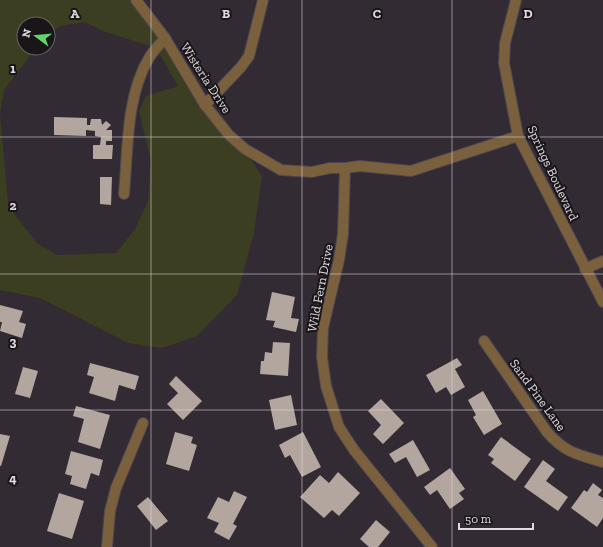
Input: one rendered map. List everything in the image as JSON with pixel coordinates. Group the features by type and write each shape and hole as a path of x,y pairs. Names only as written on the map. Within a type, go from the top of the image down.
{"street":[{"name":"Wisteria Drive","path":"136,0 165,38 205,105 229,135 245,149 281,170 312,172 330,168 360,166 411,171 518,136"},
{"path":"205,105 241,67 249,56 263,0"},
{"name":"Springs Boulevard","path":"516,0 505,43 504,63 518,136 603,302"},
{"path":"124,194 132,111 138,82 149,57 165,38"},
{"name":"Wild Fern Drive","path":"345,168 343,234 340,260 323,328 322,357 331,408 339,427 354,450 432,547"},
{"path":"585,269 603,261"},
{"name":"Sand Pine Lane","path":"484,341 547,432 558,445 572,453 603,462"},
{"path":"107,547 110,511 116,488 143,423"}],"green space":[{"path":"0,0 140,0 262,176 254,233 237,295 197,336 162,348 128,343 40,298 0,290","holes":["16,16 56,16 56,29 60,26 85,22 103,31 156,48 178,86 146,96 139,111 151,161 148,201 135,229 116,253 57,255 37,243 17,218 8,203 0,114 4,90 30,56 16,56"]}],"building":[{"path":"54,117 87,118 87,125 90,125 91,119 101,119 102,125 106,121 111,125 106,130 112,130 112,141 106,141 106,145 113,145 112,159 93,159 93,145 100,145 101,137 95,136 95,131 86,130 86,136 54,135"},
{"path":"100,177 112,177 111,205 100,204"},
{"path":"272,292 295,297 291,318 299,319 296,332 273,327 275,321 266,320"},
{"path":"0,305 23,311 19,322 26,324 22,338 0,331 2,322 0,322"},
{"path":"273,342 290,343 288,376 260,374 261,361 264,361 265,352 272,353"},
{"path":"457,358 462,365 455,369 465,387 451,395 446,387 436,393 426,375"},
{"path":"90,363 139,376 135,390 119,385 115,401 89,393 94,377 87,375"},
{"path":"23,367 38,371 30,398 15,394"},
{"path":"176,376 202,401 183,420 167,404 178,393 169,384"},
{"path":"483,391 502,424 484,435 473,417 476,415 468,400"},
{"path":"291,395 297,425 275,430 269,400"},
{"path":"381,399 404,423 383,444 373,434 381,425 368,411"},
{"path":"76,406 110,415 100,449 78,442 84,419 73,416"},
{"path":"175,432 193,437 191,443 197,445 189,471 166,464"},
{"path":"303,432 321,467 302,477 290,455 285,458 279,445"},
{"path":"0,434 10,436 1,466 0,466"},
{"path":"501,437 531,459 515,481 491,463 494,459 488,455"},
{"path":"413,440 430,470 417,477 406,457 395,463 389,454"},
{"path":"71,451 103,460 99,476 91,473 86,489 70,484 72,476 65,474"},
{"path":"543,460 555,469 546,481 568,497 558,511 524,487"},
{"path":"450,468 465,489 459,493 464,499 450,509 437,490 430,495 424,487"},
{"path":"338,472 360,493 339,516 332,510 324,518 300,497 320,475 329,483"},
{"path":"593,483 602,490 598,495 603,498 603,518 597,527 571,508 584,490 587,492"},
{"path":"234,491 247,497 233,524 237,526 229,540 214,532 219,523 207,518 218,497 229,502"},
{"path":"59,493 84,501 72,539 47,531"},
{"path":"148,497 168,521 156,530 137,506"},
{"path":"376,520 390,532 378,547 369,547 360,539"}]}
